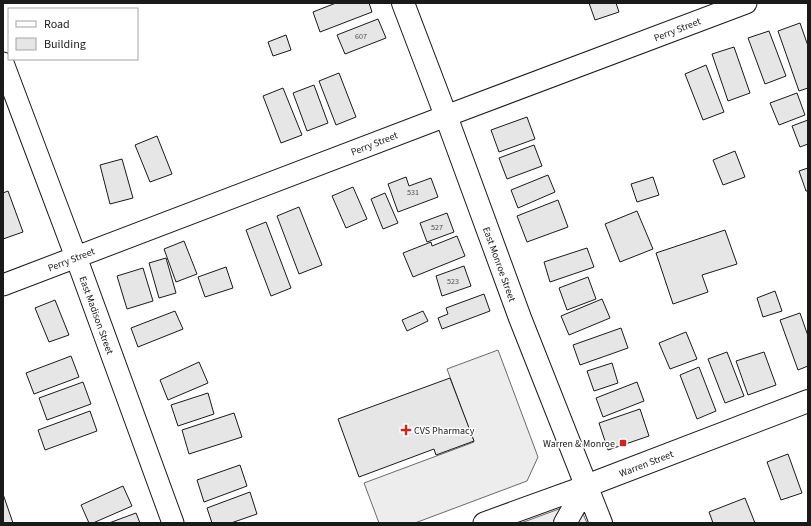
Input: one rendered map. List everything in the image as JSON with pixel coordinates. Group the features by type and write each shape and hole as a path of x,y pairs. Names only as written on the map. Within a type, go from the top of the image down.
{"main road":[{"name":"East Monroe Street","path":"403,3 520,318 600,523"},
{"name":"Warren Street","path":"586,486 808,401"},
{"path":"565,523 586,486"}],"street":[{"name":"Perry Street","path":"3,285 746,3"},
{"name":"East Madison Street","path":"3,63 76,257 173,523"},
{"name":"Warren Street","path":"484,523 586,486"}],"shaded area":[{"path":"498,350 538,457 527,481 415,523 379,523 364,483 474,442 447,369"},
{"path":"578,502 587,523 521,523"}],"building":[{"path":"336,3 369,3 372,12 320,32 313,12"},
{"path":"589,3 616,3 619,12 595,20"},
{"path":"378,19 386,38 345,54 337,35"},
{"path":"800,23 808,46 808,88 799,91 778,31"},
{"path":"769,31 786,76 765,84 748,38"},
{"path":"286,35 291,50 273,56 268,42"},
{"path":"734,47 750,93 728,101 712,54"},
{"path":"706,65 724,112 703,120 685,74"},
{"path":"339,73 356,117 336,125 319,81"},
{"path":"314,85 328,123 307,131 293,93"},
{"path":"283,88 302,135 281,143 263,96"},
{"path":"797,93 805,115 779,125 770,103"},
{"path":"527,117 535,139 499,152 491,130"},
{"path":"808,120 808,144 800,147 792,126"},
{"path":"157,136 172,174 150,182 135,145"},
{"path":"534,145 542,166 507,179 499,158"},
{"path":"735,151 745,177 723,185 713,160"},
{"path":"122,159 133,198 110,204 100,165"},
{"path":"808,168 808,191 806,191 799,171"},
{"path":"548,175 555,192 518,208 511,190"},
{"path":"406,177 409,186 431,178 438,197 398,212 388,184"},
{"path":"653,177 659,195 637,202 631,184"},
{"path":"353,187 367,219 346,228 332,196"},
{"path":"8,191 23,232 3,239 3,193"},
{"path":"385,193 398,223 383,229 371,199"},
{"path":"558,200 568,227 527,242 517,216"},
{"path":"299,207 322,265 299,274 277,216"},
{"path":"637,211 653,249 620,262 605,224"},
{"path":"447,213 454,232 427,242 420,223"},
{"path":"266,222 291,288 271,296 246,230"},
{"path":"725,230 737,264 702,275 708,292 673,304 656,253"},
{"path":"457,236 465,256 413,277 403,253 431,242 432,246"},
{"path":"184,241 197,274 176,282 164,249"},
{"path":"587,248 594,267 550,282 544,262"},
{"path":"166,258 176,293 159,298 149,263"},
{"path":"464,266 471,286 442,296 436,276"},
{"path":"226,267 233,288 205,297 198,277"},
{"path":"143,268 153,301 127,309 117,276"},
{"path":"588,277 596,299 567,310 559,288"},
{"path":"775,291 782,311 763,317 757,298"},
{"path":"484,294 490,311 442,329 438,318 448,314 446,308"},
{"path":"602,299 610,318 569,335 561,316"},
{"path":"55,300 69,335 49,342 35,308"},
{"path":"175,311 183,329 138,347 131,328"},
{"path":"423,311 428,321 407,331 402,320"},
{"path":"800,313 808,336 808,366 798,370 780,320"},
{"path":"621,328 628,348 580,365 573,345"},
{"path":"686,332 697,359 670,369 659,343"},
{"path":"727,352 744,396 725,403 708,359"},
{"path":"764,352 776,385 748,395 736,361"},
{"path":"71,356 79,377 34,394 26,373"},
{"path":"199,362 208,383 168,400 160,380"},
{"path":"612,363 618,383 594,391 587,371"},
{"path":"699,367 716,411 697,419 680,375"},
{"name":"CVS Pharmacy","path":"450,378 474,441 436,455 434,449 359,477 338,419"},
{"path":"83,382 91,404 47,420 39,398"},
{"path":"637,382 644,401 603,417 596,398"},
{"path":"208,393 214,414 178,426 171,405"},
{"path":"640,409 649,436 608,450 599,423"},
{"path":"90,411 97,431 45,450 38,430"},
{"path":"234,413 242,437 189,454 182,430"},
{"path":"788,454 802,493 781,500 767,462"},
{"path":"240,465 247,486 204,502 197,480"},
{"path":"123,486 132,506 93,523 89,523 81,505"},
{"path":"250,492 257,514 231,523 212,523 207,508"},
{"path":"3,494 13,523 3,523"},
{"path":"745,498 755,523 713,523 709,512"},
{"path":"136,513 140,523 109,523"}],"place":[{"name":"CVS Pharmacy","path":"406,430"},
{"name":"Warren & Monroe","path":"623,443"}]}
